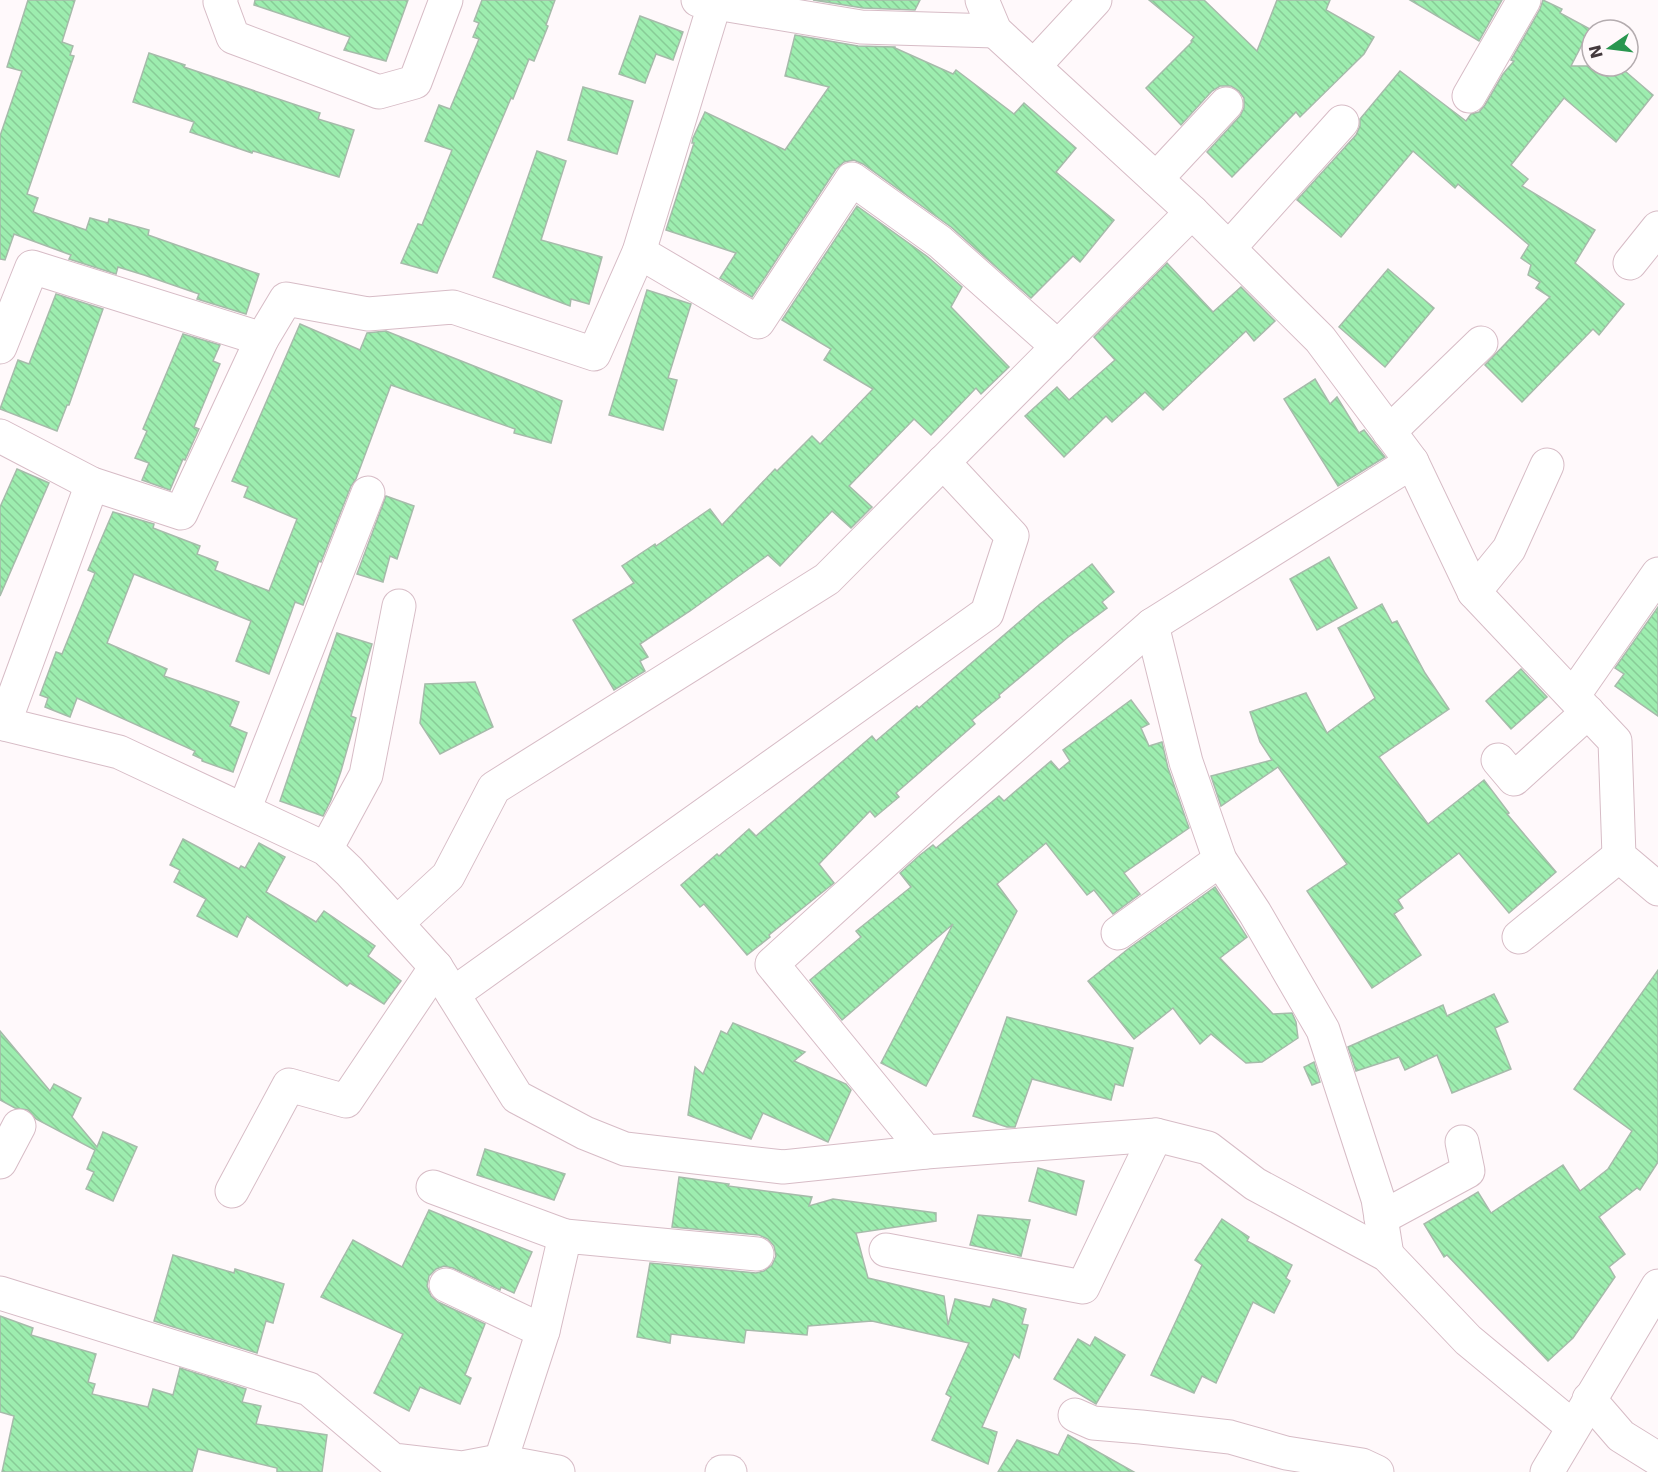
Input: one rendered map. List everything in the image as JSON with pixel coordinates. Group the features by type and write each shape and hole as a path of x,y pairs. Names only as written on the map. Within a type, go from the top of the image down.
{"street":[{"path":"221,0 233,37 379,92 415,82 446,0"},
{"path":"982,0 996,31 1212,231 1320,339 1412,462 1474,592 1615,741 1619,856 1658,889"},
{"path":"1034,66 1095,0"},
{"path":"1469,96 1524,0"},
{"path":"0,436 92,484 181,513 262,339 286,299 368,314 453,307 594,354 639,252 706,1 861,27 996,31"},
{"path":"1155,179 1226,104"},
{"path":"397,924 448,876 494,788 827,579 1058,348 1212,231 1342,123"},
{"path":"1212,231 1287,158"},
{"path":"639,252 758,322 852,179 940,242 1058,348"},
{"path":"1630,263 1658,228"},
{"path":"0,347 33,267 262,339"},
{"path":"1389,432 1480,343"},
{"path":"453,994 987,612 1012,536 944,462"},
{"path":"927,1152 772,964 947,805 1152,625 1412,462"},
{"path":"1474,592 1509,549 1547,465"},
{"path":"92,484 2,724 119,752 326,849 349,871 436,967 517,1097 568,1125 625,1149 783,1167 927,1152 1156,1135 1208,1148 1255,1184 1387,1255 1468,1340 1573,1427"},
{"path":"244,810 368,493"},
{"path":"1498,760 1514,779 1580,704 1658,574"},
{"path":"326,849 366,775 399,606"},
{"path":"1152,625 1186,762 1220,860 1255,913 1323,1030 1378,1199 1387,1255"},
{"path":"1519,938 1619,856"},
{"path":"1118,933 1220,860"},
{"path":"232,1191 289,1085 346,1101 436,967"},
{"path":"0,1162 19,1126"},
{"path":"886,1251 1083,1287 1156,1135"},
{"path":"1381,1218 1468,1171 1462,1142"},
{"path":"433,1186 565,1236 757,1254"},
{"path":"498,1466 543,1330 565,1236"},
{"path":"446,1285 543,1330"},
{"path":"1549,1469 1658,1286"},
{"path":"0,1293 309,1389 393,1460 462,1468 498,1466 558,1472"},
{"path":"1589,1400 1621,1437 1658,1459"},
{"path":"1075,1415 1093,1423 1141,1426 1230,1437 1286,1453 1362,1465 1377,1472"},
{"path":"722,1472 730,1472"}],"building":[{"path":"28,0 75,0 62,42 73,46 70,55 74,56 27,194 38,198 33,212 86,230 90,218 108,223 109,219 149,230 148,235 259,274 246,314 197,299 199,294 144,275 118,267 116,274 69,259 71,255 14,234 5,260 0,259 0,136 22,71 7,67"},
{"path":"255,0 408,0 386,61 344,50 350,37 254,5"},
{"path":"482,0 555,0 546,25 548,26 534,61 529,59 513,99 511,98 437,273 401,263 418,224 422,225 452,150 425,141 439,105 450,109 479,39 473,37 479,23 474,21"},
{"path":"813,0 920,0 915,10 863,8"},
{"path":"1149,0 1204,0 1257,51 1277,0 1330,0 1326,10 1374,37 1364,54 1300,117 1296,112 1232,177 1207,152 1240,116 1244,108 1244,98 1231,86 1220,86 1212,91 1181,125 1146,88 1192,42 1194,37"},
{"path":"1410,0 1502,0 1479,41"},
{"path":"1543,0 1562,9 1560,13 1580,24 1580,48 1571,66 1580,66 1580,78 1633,78 1653,95 1616,142 1564,98 1511,165 1528,179 1522,186 1595,230 1575,263 1624,304 1599,335 1593,329 1522,402 1485,365 1550,297 1536,288 1540,282 1528,275 1531,265 1521,258 1529,245 1458,184 1455,188 1413,151 1341,237 1297,200 1356,135 1360,119 1400,71 1466,121 1471,114 1479,112 1514,61 1511,60"},
{"path":"640,16 683,32 673,60 656,54 645,83 619,74"},
{"path":"795,35 858,46 895,47 953,74 956,70 1014,114 1024,103 1076,148 1056,172 1114,220 1080,262 1073,256 1031,298 951,227 863,164 854,160 844,162 836,169 752,297 720,278 736,253 666,230 694,143 692,143 693,138 705,112 785,150 829,87 785,76"},
{"path":"149,53 320,113 318,119 354,130 339,177 253,151 252,153 190,132 194,122 133,102"},
{"path":"583,87 633,101 617,154 568,140"},
{"path":"537,151 566,161 541,240 602,257 589,304 571,299 570,306 493,277"},
{"path":"857,206 928,257 962,287 951,307 1009,367 981,394 976,388 931,435 914,419 849,486 872,507 851,528 832,511 780,566 768,555 640,644 648,657 640,661 645,671 614,690 573,620 634,583 622,566 655,544 656,546 710,509 722,525 775,469 777,471 812,436 820,444 873,389 824,360 831,349 782,320"},
{"path":"1167,263 1213,312 1241,287 1275,321 1254,341 1246,331 1163,410 1145,392 1112,422 1106,416 1064,457 1025,416 1057,387 1069,400 1115,360 1094,337"},
{"path":"1388,269 1434,308 1385,367 1339,327"},
{"path":"647,290 691,304 668,378 677,380 663,430 609,415"},
{"path":"56,294 103,309 69,405 67,405 57,431 0,409 18,360 29,364"},
{"path":"300,324 360,350 367,333 386,331 562,401 551,443 514,433 515,429 391,385 356,479 351,486 321,562 319,561 303,605 295,602 269,674 236,661 251,621 134,574 107,643 167,669 164,676 239,702 230,726 247,733 233,772 202,761 193,755 195,751 77,698 70,717 45,707 48,698 40,695 56,652 62,654 95,573 88,570 113,512 154,524 153,528 200,546 197,554 218,562 215,570 269,591 297,519 244,497 248,487 232,481"},
{"path":"183,334 220,345 213,361 220,364 194,427 199,429 170,490 142,480 149,463 135,458 147,431 143,429"},
{"path":"1315,379 1330,404 1337,397 1359,433 1364,430 1385,457 1338,486 1284,399"},
{"path":"17,469 49,483 0,596 0,507"},
{"path":"386,496 414,506 397,559 390,556 383,582 357,574"},
{"path":"1329,557 1357,608 1317,630 1290,579"},
{"path":"1092,564 1114,592 1102,602 1107,608 999,695 1000,697 972,720 975,724 896,793 899,797 875,817 870,811 819,864 834,883 747,955 704,904 700,907 681,885 749,829 756,836 872,736 876,741 917,706 919,708 1040,604"},
{"path":"1382,604 1392,623 1397,621 1425,673 1449,709 1379,757 1428,824 1484,780 1509,813 1507,814 1556,872 1509,913 1459,853 1398,900 1403,908 1394,914 1421,955 1372,988 1307,891 1347,864 1278,767 1221,806 1211,776 1272,760 1260,742 1250,712 1306,693 1327,733 1375,698 1338,628"},
{"path":"1658,607 1658,716 1615,686 1624,674 1615,668"},
{"path":"337,633 372,644 351,716 356,718 341,771 323,816 280,801"},
{"path":"1521,669 1547,697 1511,729 1486,701"},
{"path":"475,682 493,727 440,754 420,723 425,684"},
{"path":"1131,700 1149,724 1141,728 1149,746 1162,742 1168,768 1189,828 1124,873 1140,894 1113,914 1094,890 1087,895 1046,843 997,884 1017,911 926,1086 881,1063 953,924 842,1020 810,980 861,937 856,931 911,887 900,873 920,855 933,845 936,848 999,796 1004,801 1051,761 1059,770 1070,761 1063,750"},
{"path":"183,839 239,869 241,866 245,868 259,843 285,857 266,892 316,922 324,911 375,946 368,956 401,981 384,1004 350,983 347,986 247,916 237,937 197,916 206,899 174,882 180,870 170,865"},
{"path":"1215,887 1247,937 1220,958 1273,1014 1292,1013 1296,1022 1298,1038 1262,1062 1246,1063 1211,1034 1200,1044 1173,1008 1134,1039 1088,981 1128,949"},
{"path":"1658,970 1658,1162 1640,1190 1637,1188 1599,1217 1625,1254 1609,1267 1615,1277 1573,1338 1548,1361 1447,1255 1444,1257 1424,1224 1478,1192 1491,1213 1563,1165 1580,1191 1608,1169 1632,1131 1574,1089"},
{"path":"1494,994 1508,1022 1495,1028 1511,1069 1452,1093 1437,1055 1405,1070 1399,1057 1356,1071 1348,1047 1443,1005 1447,1016"},
{"path":"1007,1017 1133,1048 1123,1086 1115,1084 1111,1100 1032,1079 1015,1127 1007,1127 973,1116"},
{"path":"733,1023 805,1052 794,1061 846,1084 851,1090 828,1142 763,1113 751,1139 688,1115 695,1067 703,1074 721,1031 727,1034"},
{"path":"0,1031 50,1091 54,1084 81,1098 72,1117 97,1147 103,1132 137,1147 113,1201 86,1189 94,1172 87,1169 95,1150 36,1119 28,1110 15,1108 0,1100"},
{"path":"1314,1062 1320,1082 1312,1085 1304,1067"},
{"path":"485,1149 565,1174 554,1200 477,1175"},
{"path":"1038,1168 1084,1181 1076,1215 1029,1201"},
{"path":"679,1177 812,1197 809,1206 833,1199 936,1213 936,1221 856,1233 868,1278 944,1296 948,1325 955,1299 990,1307 993,1299 1026,1309 1022,1324 1028,1325 1019,1358 1014,1354 982,1427 997,1432 988,1464 932,1440 951,1397 946,1394 969,1343 872,1321 808,1326 807,1335 746,1330 744,1343 671,1334 670,1343 637,1337 650,1263 756,1273 772,1265 776,1256 774,1246 768,1239 759,1235 672,1227"},
{"path":"429,1210 532,1252 514,1293 501,1287 500,1290 444,1266 436,1269 429,1276 427,1286 431,1296 438,1302 485,1324 465,1375 471,1378 460,1404 420,1387 409,1411 374,1393 403,1334 321,1297 353,1240 402,1267"},
{"path":"978,1215 1030,1220 1021,1256 970,1245"},
{"path":"1222,1219 1249,1237 1247,1241 1292,1265 1286,1278 1290,1281 1274,1313 1253,1302 1216,1383 1202,1376 1194,1393 1151,1375 1202,1265 1195,1260"},
{"path":"173,1255 234,1273 235,1269 284,1284 273,1323 266,1321 257,1353 154,1321"},
{"path":"0,1316 33,1328 31,1335 96,1354 88,1382 95,1384 92,1394 148,1407 153,1389 173,1395 180,1368 246,1389 242,1402 261,1406 256,1424 327,1435 322,1472 277,1472 277,1468 198,1449 192,1472 2,1472 14,1416 0,1412"},
{"path":"1095,1337 1125,1355 1096,1404 1054,1379 1078,1339 1090,1346"},
{"path":"1068,1435 1134,1472 998,1472 1017,1440 1058,1455"}]}
